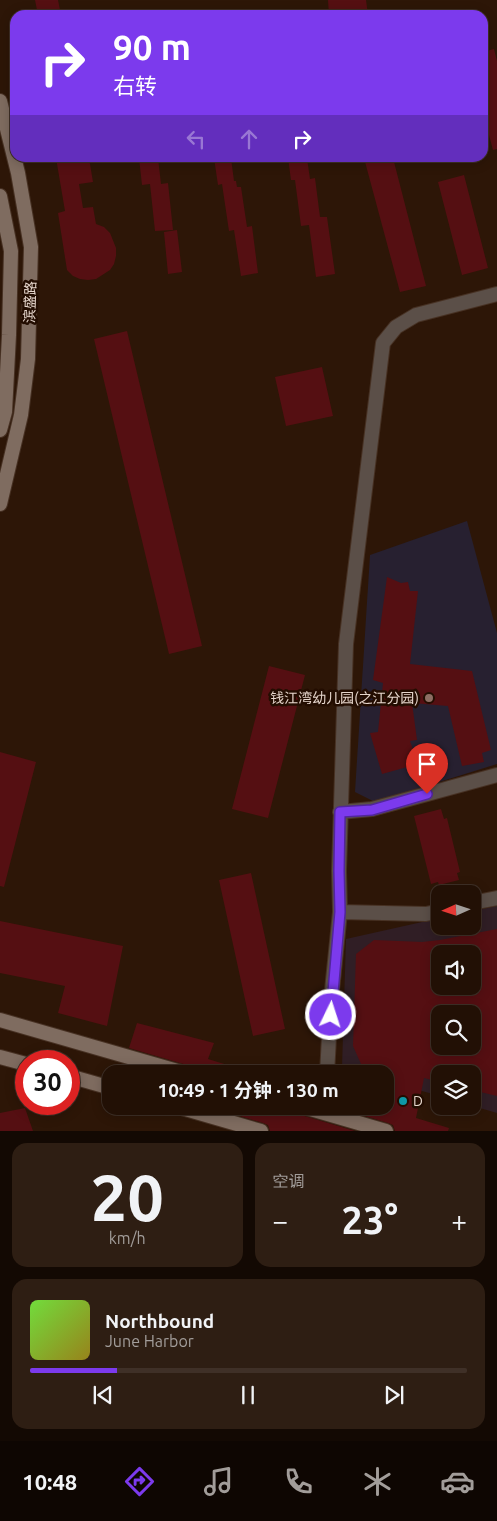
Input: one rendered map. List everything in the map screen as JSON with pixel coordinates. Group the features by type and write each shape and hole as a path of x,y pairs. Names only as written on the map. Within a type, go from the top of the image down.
{"main road":[{"name":"滨盛路","path":"0,101 10,141"},
{"name":"滨盛路","path":"0,504 21,414 28,358 31,247 15,162"},
{"name":"滨盛路","path":"0,196 11,251 5,412 0,430"},
{"path":"0,1020 157,1065"},
{"path":"0,1057 15,1061"},
{"path":"80,1079 102,1085"},
{"path":"206,1115 261,1131"},
{"path":"338,1115 386,1131"}],"street":[{"path":"327,1065 331,1000 340,912 340,812 346,644 383,343 396,327 416,315 497,294"},
{"path":"340,812 372,810 497,775"},
{"path":"481,901 497,898"},
{"path":"340,912 431,913"}],"shaded area":[{"name":"钱江湾幼儿园(之江分园)","path":"467,521 497,633 497,764 375,802 355,792 370,555"},
{"path":"497,906 497,1113 481,1108 481,1065 431,1065 431,1094 394,1083 394,1065 342,1065 346,939 431,920 431,935 481,935 481,909"}],"building":[{"path":"35,0 58,0 60,10 37,10"},
{"path":"328,0 366,0 367,10 329,10"},
{"path":"494,49 497,61 497,149 493,150 488,131 488,50"},
{"path":"57,162 90,162 93,182 79,184 83,208 93,207 96,224 104,227 110,233 116,248 114,264 110,270 96,279 80,279 73,276 67,270 58,213 65,211"},
{"path":"139,162 158,162 161,184 168,183 173,230 155,231 150,184 142,185"},
{"path":"215,162 232,162 234,181 236,181 237,187 241,187 247,227 252,226 258,273 241,276 234,230 229,231 222,184 218,185"},
{"path":"289,162 308,162 310,179 315,178 320,217 327,217 335,274 316,277 309,225 301,226 295,180 291,180"},
{"path":"365,162 394,162 426,286 400,292"},
{"path":"464,175 488,268 462,275 438,182"},
{"path":"177,230 182,272 168,274 164,232"},
{"path":"127,331 202,646 169,654 94,339"},
{"path":"322,367 333,416 286,426 275,377"},
{"path":"387,577 401,583 408,582 410,591 418,591 410,664 472,671 491,750 482,753 484,762 462,766 448,706 412,703 417,740 410,741 418,764 382,774 370,733 378,732 383,683 373,680"},
{"path":"269,666 305,675 268,818 232,809"},
{"path":"0,752 36,762 4,887 0,886"},
{"path":"441,809 444,819 447,818 460,872 457,873 459,880 439,885 438,882 431,884 414,816"},
{"path":"251,873 285,1029 253,1036 219,880"},
{"path":"0,921 123,946 107,1026 58,1013 65,986 0,973"},
{"path":"497,929 497,1096 481,1092 481,1065 431,1065 431,1080 424,1078 416,1118 449,1128 448,1131 395,1131 393,1125 362,1115 394,1115 394,1065 361,1065 353,1046 356,954 374,940 422,942 466,935 481,935 481,932"},
{"path":"137,1023 214,1043 208,1059 228,1065 187,1065 129,1048"},
{"path":"15,1110 15,1115 27,1115 33,1131 0,1131 0,1113"},
{"path":"237,1115 301,1115 355,1131 270,1131 268,1125"}],"place":[{"name":"钱江湾幼儿园(之江分园)","path":"429,698"},
{"name":"D","path":"403,1101"}],"route":[{"path":"331,1015 340,912 340,812 372,810 427,794"}]}
